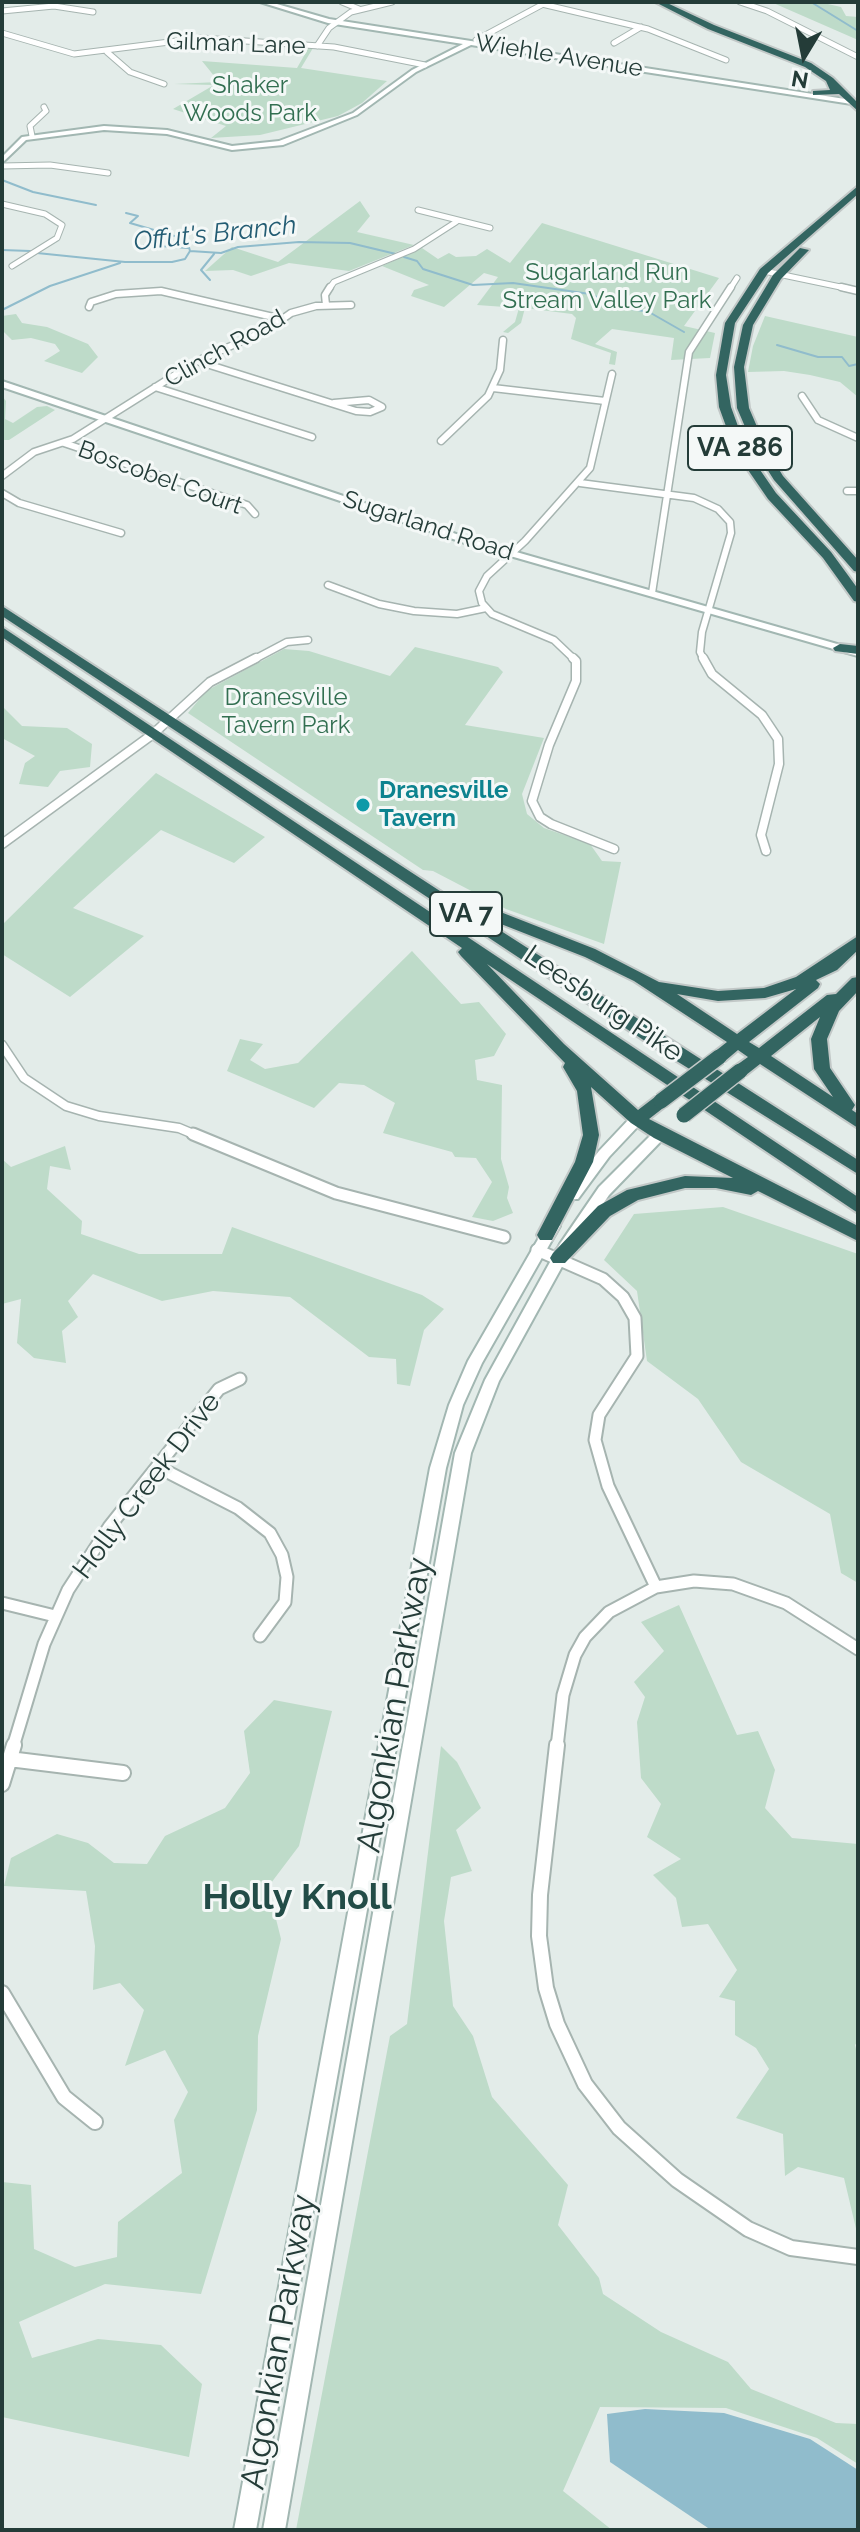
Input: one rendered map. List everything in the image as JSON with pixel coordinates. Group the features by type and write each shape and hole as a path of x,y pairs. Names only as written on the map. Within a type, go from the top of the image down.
{"highway":[{"path":"659,2 711,27 799,61 856,100"},
{"path":"676,2 698,15 815,61 837,74 856,100"},
{"path":"816,93 835,93 830,80"},
{"name":"VA 286","path":"858,189 764,271 736,312 727,335 721,375 725,407 741,451 758,478 827,555 858,598"},
{"name":"VA 286","path":"858,205 779,275 754,311 741,352 739,382 748,423 765,458 788,491 858,568"},
{"path":"771,287 797,278"},
{"name":"Leesburg Pike","path":"2,610 858,1168"},
{"name":"Leesburg Pike","path":"2,631 407,906 858,1206"},
{"path":"840,648 858,652"},
{"path":"390,864 482,912 590,953 640,977 858,1122"},
{"path":"407,906 466,953 558,1048 637,1119 660,1134 858,1234"},
{"path":"637,1119 808,988 858,941"},
{"path":"640,977 685,992 749,995 789,987 840,958"},
{"path":"660,1134 858,981"},
{"path":"858,981 839,999 826,1019 818,1051 831,1088 858,1115"},
{"path":"542,1242 584,1162 591,1135 585,1091 558,1048"},
{"path":"559,1258 604,1211 633,1195 669,1184 731,1184 799,1204"}],"main road":[{"name":"Wiehle Avenue","path":"263,2 296,15 856,100"},
{"name":"Wiehle Avenue","path":"273,2 337,21"},
{"name":"Wiehle Avenue","path":"474,41 856,100"},
{"path":"2,164 16,142 32,136 108,127 172,132 224,147 272,145 355,114 425,65 474,41"},
{"name":"Sugarland Road","path":"2,384 511,553 840,648"},
{"name":"Algonkian Parkway","path":"245,2530 438,1468 463,1385 542,1242 604,1154 637,1119"},
{"name":"Algonkian Parkway","path":"274,2530 457,1476 470,1432 492,1380 559,1258 604,1191 660,1134"}],"street":[{"path":"342,2 359,9"},
{"path":"317,46 337,21 359,9 392,2"},
{"path":"740,2 767,11 858,57"},
{"path":"474,41 544,3 641,27 726,60"},
{"path":"2,11 54,6 93,12"},
{"path":"614,43 641,27"},
{"name":"Gilman Lane","path":"2,33 60,52 107,52 192,38 317,46 425,65"},
{"path":"107,52 130,72 164,84"},
{"path":"32,136 29,128 46,111 44,107"},
{"path":"2,164 44,165 108,173"},
{"path":"2,204 45,214 62,225 57,238 12,266"},
{"path":"418,210 456,222 490,228"},
{"path":"326,305 325,295 334,282 414,249 456,222"},
{"path":"764,271 858,291"},
{"path":"652,593 689,352 737,278"},
{"path":"89,307 100,298 116,294 161,291 282,319"},
{"name":"Clinch Road","path":"2,476 34,452 64,443 197,361 267,330 300,309 351,305"},
{"path":"441,441 474,413 493,388 503,359 503,340"},
{"path":"197,361 334,403 370,412 382,407 369,400 334,403"},
{"path":"612,374 592,462 580,483 481,585 480,597 486,608 508,623 554,640 576,661 576,681 549,745 532,801 540,817 551,824 614,849"},
{"path":"155,387 312,437"},
{"path":"493,388 605,401"},
{"path":"802,396 818,420 858,438"},
{"name":"Boscobel Court","path":"64,443 247,505 255,514"},
{"path":"580,483 702,500 722,512 730,522 731,533 699,645 706,667 719,682 762,715 774,731 780,747 779,764 761,835 766,851"},
{"path":"847,491 858,491"},
{"path":"2,493 19,503 121,533"},
{"path":"328,585 366,600 414,611 457,614 486,608"},
{"path":"2,844 171,720 210,682 287,642 308,640"},
{"path":"2,1045 34,1087 66,1106 99,1116 179,1128 336,1193 504,1237"},
{"path":"542,1242 559,1258 591,1272 613,1287 635,1318 637,1356 599,1415 595,1440 608,1486 656,1587"},
{"name":"Holly Creek Drive","path":"2,1784 55,1616 93,1549 219,1389 240,1379"},
{"path":"158,1467 238,1508 270,1533 282,1555 285,1602 260,1636"},
{"path":"858,1649 786,1603 751,1588 715,1581 656,1587 624,1601 596,1623 575,1655 563,1695 540,1895 539,1936 546,1988 557,2024 585,2084 644,2152 677,2180 765,2237 816,2254 858,2257"},
{"path":"2,1603 55,1616"},
{"path":"9,1759 123,1773"},
{"path":"2,1993 64,2097 95,2122"}],"green space":[{"path":"771,2 819,2 841,7 846,16 858,17 858,40"},
{"name":"Shaker Woods Park","path":"309,47 313,48 301,68 387,81 362,103 338,116 260,135 211,138 226,126 173,109 214,85 174,84 219,82 202,61 297,68"},
{"path":"360,201 370,216 357,232 414,245 349,271 289,263 251,276 233,270 205,271 232,247 278,262"},
{"name":"Sugarland Run Stream Valley Park","path":"542,223 719,278 684,326 715,333 710,358 671,360 674,338 612,329 595,344 617,352 615,365 609,364 611,353 571,339 576,318 572,314 525,308 521,323 508,333 503,332 515,322 519,308 477,305 498,277 484,273 444,307 411,296 414,290 429,285 382,266 422,248 438,259 449,253 456,257 476,256 487,249 510,263"},
{"path":"16,314 22,323 47,327 88,344 98,357 82,373 44,361 60,351 55,344 31,338 12,340 2,330 2,316"},
{"path":"765,316 858,337 858,397 840,382 810,375 784,371 748,372 753,346"},
{"path":"2,396 6,401 5,419 13,423 37,407 47,406 55,410 9,440 2,440"},
{"name":"Dranesville Tavern Park","path":"415,647 498,667 503,672 465,725 544,738 522,794 527,814 544,828 590,844 602,861 621,862 604,944 506,909 433,871 423,870 188,713 206,691 284,649 309,651 390,676"},
{"path":"2,706 22,726 67,728 92,744 90,767 60,771 48,787 19,784 25,763 35,756 2,738"},
{"path":"156,773 265,837 234,863 161,830 73,908 144,936 70,997 2,954 2,925"},
{"path":"412,951 461,1004 479,1002 506,1034 494,1056 475,1060 477,1080 502,1085 501,1159 509,1187 507,1198 513,1213 493,1221 472,1217 492,1182 476,1158 455,1157 452,1152 383,1133 395,1103 364,1085 339,1083 314,1108 227,1071 240,1039 263,1044 250,1060 265,1069 298,1063"},
{"path":"65,1146 71,1170 50,1166 47,1189 82,1221 81,1234 139,1254 222,1254 232,1227 422,1295 444,1309 424,1330 410,1386 397,1384 396,1359 369,1357 290,1297 213,1291 162,1301 93,1274 68,1301 78,1317 62,1331 66,1363 34,1358 17,1343 21,1299 2,1304 2,1159 11,1167"},
{"path":"723,1207 858,1254 858,1583 841,1573 830,1514 741,1462 698,1399 647,1361 637,1291 604,1260 634,1214"},
{"path":"679,1605 737,1735 758,1731 775,1770 765,1808 792,1838 858,1844 858,2041 855,2045 858,2057 858,2237 844,2178 798,2167 785,2176 783,2134 736,2118 769,2069 756,2048 735,2035 735,2001 719,1997 737,1970 708,1924 682,1927 676,1898 653,1875 681,1859 647,1837 661,1804 641,1778 637,1722 645,1697 634,1682 664,1651 641,1622"},
{"path":"274,1700 332,1711 299,1846 268,1887 281,1939 258,2036 257,2110 201,2294 105,2284 19,2322 32,2358 98,2339 161,2345 202,2384 189,2457 2,2417 2,2182 31,2185 34,2249 75,2267 117,2257 118,2222 182,2173 174,2120 188,2092 165,2050 125,2066 144,2010 120,1983 93,1990 95,1946 86,1891 4,1886 11,1858 57,1834 88,1843 114,1863 147,1864 165,1836 225,1808 250,1773 244,1731"},
{"path":"441,1746 457,1762 481,1808 456,1830 472,1871 451,1877 444,1921 453,2006 473,2036 492,2097 568,2185 558,2225 599,2278 603,2294 661,2332 728,2362 751,2389 836,2423 858,2424 858,2464 817,2438 726,2408 600,2407 563,2491 612,2530 296,2530 390,2036 407,2024"}],"water":[{"path":"645,2409 724,2413 810,2439 858,2470 858,2530 711,2530 610,2462 607,2414"}],"waterway":[{"path":"811,2 858,31"},
{"path":"2,180 33,192 96,205"},
{"path":"126,213 138,216 130,223 178,237 188,244 190,251"},
{"name":"Offut's Branch","path":"190,251 221,253 238,247 299,242 350,243 396,254"},
{"path":"144,245 188,248"},
{"path":"2,250 30,251"},
{"name":"Offut's Branch","path":"37,253 125,262 172,262 185,259 190,251"},
{"path":"210,280 201,270 214,254"},
{"name":"Offut's Branch","path":"404,257 417,261 423,269 473,285 513,283 590,294 620,307 649,312 684,332"},
{"path":"2,310 50,286 120,263"},
{"name":"Offut's Branch","path":"777,345 818,357 842,357 849,366 858,364"}],"place":[{"name":"Dranesville Tavern","path":"363,805"}],"district":[{"name":"Holly Knoll","path":"297,1898"}]}
